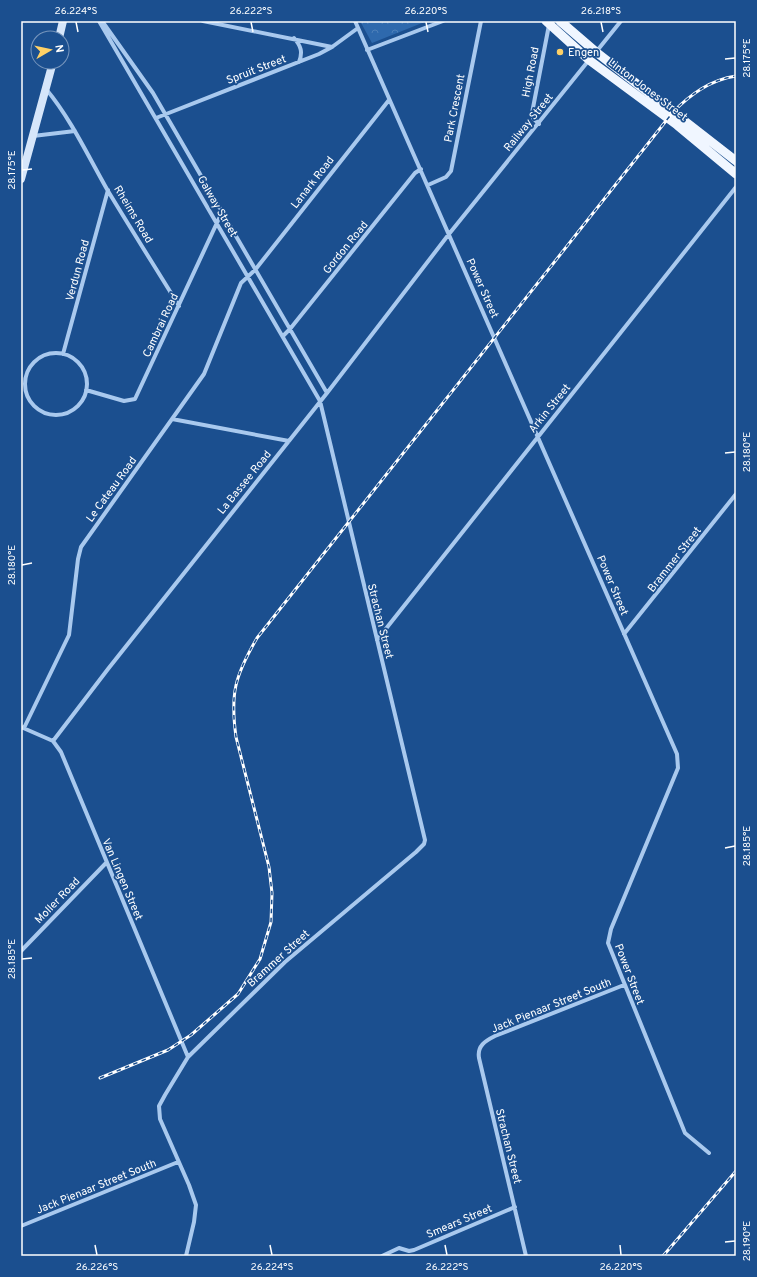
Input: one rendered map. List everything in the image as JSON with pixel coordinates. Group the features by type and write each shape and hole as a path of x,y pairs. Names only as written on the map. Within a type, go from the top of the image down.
{"main road":[{"name":"Linton Jones Street","path":"560,21 596,52 736,162"},
{"name":"Linton Jones Street","path":"548,22 589,60 668,118 736,174"},
{"path":"21,179 51,70"}],"street":[{"name":"Galway Street","path":"99,21 217,221 320,401"},
{"name":"Galway Street","path":"102,21 147,82 327,393"},
{"path":"203,21 294,38 332,47"},
{"name":"Power Street","path":"355,21 450,234 677,754 679,764 610,935 609,946 685,1133 709,1154"},
{"path":"367,50 443,21"},
{"name":"Park Crescent","path":"428,184 446,177 450,171 481,21"},
{"name":"Railway Street","path":"450,234 621,21"},
{"name":"High Road","path":"539,124 532,118 532,113 548,22"},
{"name":"Spruit Street","path":"156,118 299,62 332,47 358,28"},
{"path":"294,38 299,44 301,50 299,62"},
{"name":"Rheims Road","path":"46,89 56,100 108,190 179,306"},
{"name":"Lanark Road","path":"248,275 255,270 389,100"},
{"path":"33,136 75,131"},
{"name":"Gordon Road","path":"283,336 415,173 421,169"},
{"name":"Arkin Street","path":"377,640 736,187"},
{"name":"Verdun Road","path":"63,354 108,190"},
{"name":"Cambrai Road","path":"86,390 124,401 135,399 222,212"},
{"name":"La Bassee Road","path":"53,741 450,234"},
{"name":"Le Cateau Road","path":"23,727 69,635 78,559 81,547 204,374 240,283 248,275"},
{"path":"52,353 63,354 74,359 82,368 86,378 86,390 80,402 70,411 50,414 38,409 29,399 23,375 41,356 52,353"},
{"name":"Strachan Street","path":"320,401 424,834 424,844"},
{"path":"172,419 289,441"},
{"name":"Brammer Street","path":"624,634 736,494"},
{"path":"23,727 53,741"},
{"name":"Van Lingen Street","path":"53,741 61,752 188,1057"},
{"name":"Brammer Street","path":"178,1162 160,1119 159,1110 161,1101 188,1057 285,962 424,844"},
{"name":"Moller Road","path":"21,951 106,863"},
{"name":"Jack Pienaar Street South","path":"485,1041 624,985"},
{"name":"Strachan Street","path":"485,1041 479,1050 479,1058 526,1256"},
{"path":"178,1162 196,1205 194,1222 186,1256"},
{"name":"Jack Pienaar Street South","path":"21,1226 178,1162"},
{"name":"Smears Street","path":"382,1256 399,1248 409,1251 515,1207"}],"green space":[{"path":"360,21 427,21 372,43"}],"railway":[{"path":"100,1078 168,1050 191,1035 238,994 260,959 271,922 272,893 269,867 236,737 234,722 234,696 239,674 257,638 673,112 687,99 709,84 736,76"},
{"path":"663,1256 736,1171"}],"place":[{"name":"Engen","path":"560,52"}]}
